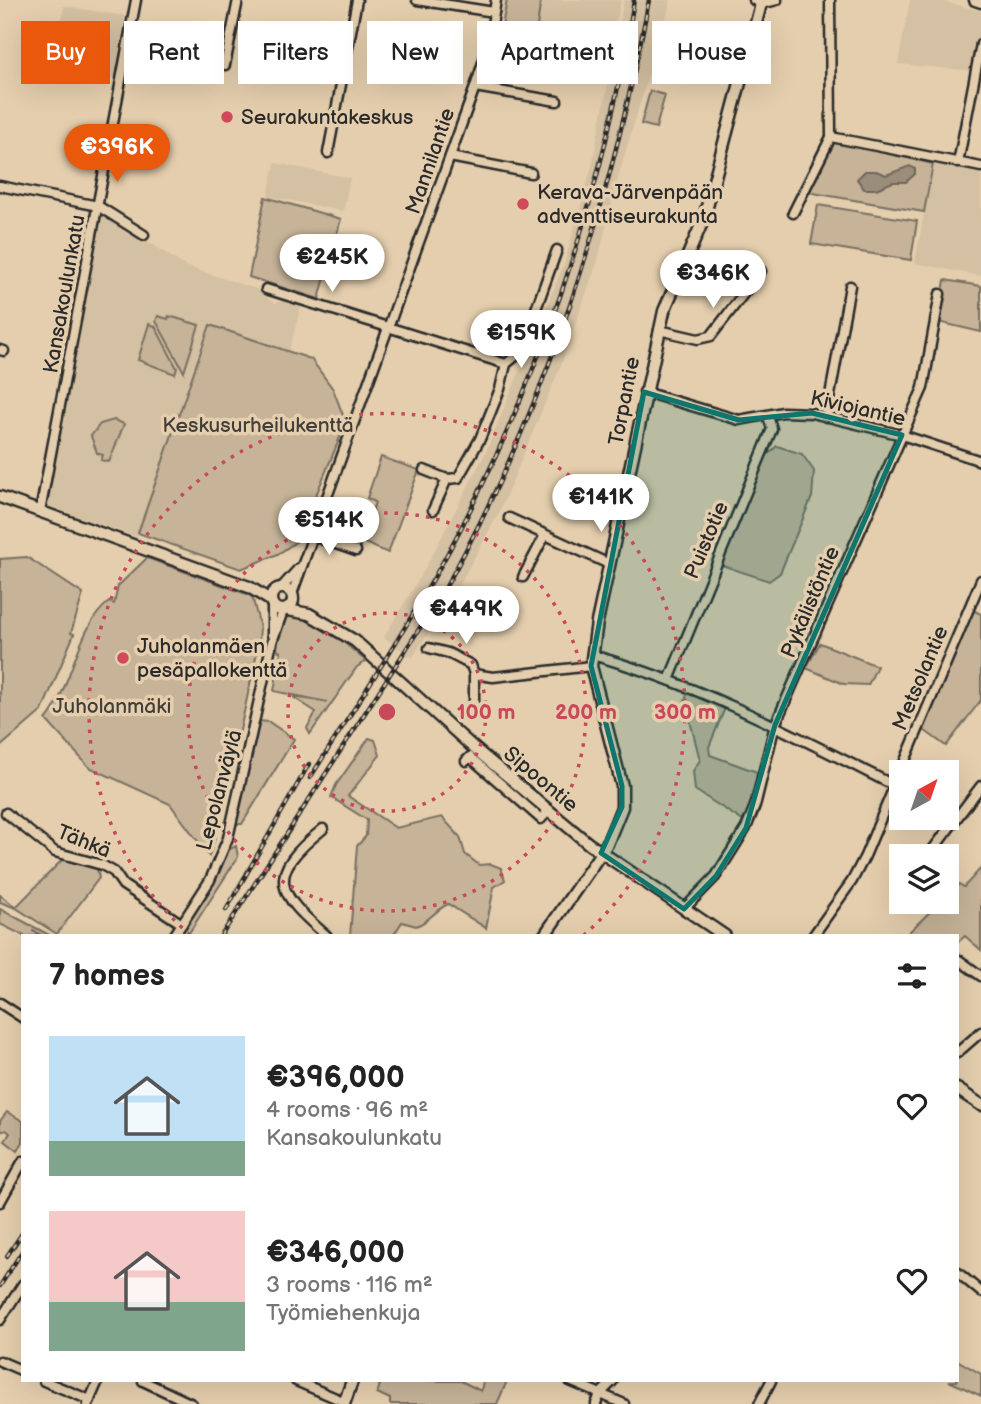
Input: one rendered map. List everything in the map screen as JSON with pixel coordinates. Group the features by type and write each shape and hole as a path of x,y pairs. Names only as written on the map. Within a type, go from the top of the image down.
{"street":[{"name":"Kansakoulunkatu","path":"40,512 136,0"},
{"path":"225,65 238,0"},
{"path":"328,153 356,0"},
{"path":"417,0 494,12"},
{"name":"Mannilantie","path":"293,596 300,566 390,327 475,87 489,44 496,0"},
{"path":"757,2 776,0"},
{"path":"793,213 831,136 830,0"},
{"path":"975,0 981,2"},
{"name":"Torpantie","path":"601,853 622,807 622,786 591,660 644,392 659,330 664,311 704,218 757,2"},
{"path":"958,163 981,44"},
{"path":"475,87 556,102"},
{"path":"831,136 981,167"},
{"path":"450,157 531,173"},
{"path":"0,186 98,206 144,235"},
{"path":"424,470 447,479 458,478 480,439 500,389 506,364 517,355 530,327 557,250"},
{"path":"659,330 698,339 711,337 761,271"},
{"path":"827,416 850,286"},
{"path":"266,289 506,364"},
{"name":"Pykälistöntie","path":"684,909 716,876 746,828 755,806 775,725 923,388 940,294"},
{"name":"Kiviojantie","path":"644,392 739,420 796,412 827,416 902,435 981,461"},
{"name":"Puistotie","path":"669,680 772,429 768,416"},
{"path":"433,510 447,479"},
{"path":"0,497 249,587 271,602 279,589 249,587"},
{"path":"509,517 609,564"},
{"path":"523,578 545,535"},
{"path":"313,536 356,551"},
{"name":"Mannilantie","path":"279,589 300,566"},
{"name":"Metsolantie","path":"908,760 981,580"},
{"name":"Sipoontie","path":"279,589 293,596 309,614 355,641 475,749 601,853 722,934"},
{"path":"285,610 293,596"},
{"name":"Sipoontie","path":"271,602 285,610 309,614"},
{"name":"Lepolanväylä","path":"271,602 272,642"},
{"name":"Lepolanväylä","path":"176,934 210,880 228,838 272,642 285,610"},
{"path":"429,648 448,653 471,665 474,674 474,705"},
{"path":"474,674 493,677 591,660 669,680 775,725 889,783"},
{"path":"466,761 470,757 541,819 550,810"},
{"path":"959,814 981,786"},
{"name":"Metsolantie","path":"814,934 852,881 889,804"},
{"name":"Tähkä","path":"6,813 55,852 102,864 112,870 123,885 183,924"},
{"path":"323,829 298,853 284,875 283,890 291,902 325,934"},
{"path":"545,934 601,853"},
{"path":"959,960 981,976"},
{"path":"0,1003 21,1017"},
{"path":"959,1051 981,1032"},
{"path":"959,1090 981,1105"},
{"path":"0,1202 21,1165"},
{"path":"959,1274 981,1292"},
{"path":"0,1320 21,1287"},
{"path":"0,1361 21,1370"},
{"path":"46,1382 89,1402 98,1382"},
{"path":"145,1382 192,1404"},
{"path":"298,1382 344,1403 352,1382"},
{"path":"572,1382 624,1404"},
{"path":"596,1404 600,1394 612,1382"},
{"path":"759,1404 770,1382"}],"highlighted area":[{"path":"644,392 739,420 812,413 902,435 775,725 746,828 716,876 684,909 601,853 622,807 622,786 591,666"}],"shaded area":[{"path":"504,0 621,0 616,21 501,21"},
{"path":"624,0 671,0 665,21 652,21 652,63 621,167 597,263 559,370 499,513 459,585 412,658 384,637 427,565 486,452 564,264 592,166 608,84 638,84 638,21 620,21"},
{"path":"910,0 937,0 981,11 981,33 974,71 898,64"},
{"path":"64,6 125,16 115,78 110,77 110,21 61,21"},
{"path":"275,163 350,178 343,211 268,196"},
{"path":"933,164 981,172 981,276 915,263"},
{"path":"910,166 915,169 915,174 906,182 893,182 876,189 864,189 857,179 865,171 886,175"},
{"path":"107,214 185,266 265,292 267,298 275,303 288,299 302,303 289,351 210,326 137,537 46,505 102,217"}],"green space":[{"path":"507,0 541,0 538,21 503,21"},
{"path":"650,91 665,95 656,128 641,124"},
{"path":"833,140 933,164 924,212 807,192"},
{"path":"265,197 341,219 319,299 249,277"},
{"path":"818,205 917,221 911,260 811,244"},
{"path":"945,280 981,286 981,332 938,322"},
{"path":"158,316 168,319 169,316 199,325 184,372 156,321"},
{"path":"149,324 155,326 177,368 175,374 138,360"},
{"name":"Keskusurheilukenttä","path":"210,325 311,359 333,389 346,423 297,541 278,554 241,569 138,533"},
{"path":"114,420 124,424 109,462 101,460 103,455 97,453 91,436 100,424"},
{"path":"777,446 802,454 814,471 812,497 780,573 769,581 721,565 767,455"},
{"path":"381,457 419,470 388,553 362,542 375,502 367,498"},
{"path":"27,557 83,594 71,633 74,634 42,711 0,747 0,559"},
{"name":"Juholanmäki","path":"147,558 252,596 260,627 259,643 224,804 217,830 210,831 210,837 215,838 209,856 170,804 89,767 46,720 55,707 89,626 109,602 114,604 118,586"},
{"path":"975,611 981,614 981,700 946,746 921,728 969,615"},
{"path":"286,617 308,620 319,625 366,661 357,667 310,734 307,728 316,712 293,697 327,702 274,691 281,652 277,650 280,624"},
{"path":"820,643 877,666 868,685 844,684 806,668"},
{"path":"688,692 725,708 709,747 710,755 757,772 753,801 743,821 695,790 693,771 700,760 685,701"},
{"path":"258,721 269,722 294,739 242,824 235,824"},
{"path":"369,738 375,740 380,755 348,796 396,828 442,817 460,837 465,854 479,865 491,864 501,868 505,880 494,887 486,928 448,904 416,926 402,922 394,934 350,934 357,846 366,836 367,820 331,797 336,785"},
{"path":"236,846 238,857 188,934 180,934 219,872 228,850"},
{"path":"64,858 97,868 99,878 57,934 16,908 0,902 0,895 16,907"},
{"path":"981,868 981,950 965,936 959,941 959,934 907,934 928,914 959,914 959,884 964,887"},
{"path":"0,909 47,934 21,934 0,924"},
{"path":"7,1112 21,1120 21,1146 18,1151 5,1141 10,1133 6,1130 0,1132 0,1121"},
{"path":"959,1361 981,1374 981,1396 951,1382 959,1382"},
{"path":"372,1382 463,1382 481,1391 483,1382 507,1382 497,1404 390,1404 390,1399 377,1393 380,1385"}],"waterway":[{"path":"33,931 39,934"}],"railway":[{"path":"310,778 444,560 492,465 520,401 545,337 589,205 622,69 634,0"},
{"path":"222,934 443,592 513,451 543,379 594,230 615,154 649,0"},
{"path":"226,910 309,764"},
{"path":"7,1256 21,1235"},
{"path":"0,1286 21,1253"}],"place":[{"name":"Seurakuntakeskus","path":"227,117"},
{"name":"Kerava-Järvenpään adventtiseurakunta","path":"523,204"},
{"name":"Juholanmäen pesäpallokenttä","path":"123,658"}]}
